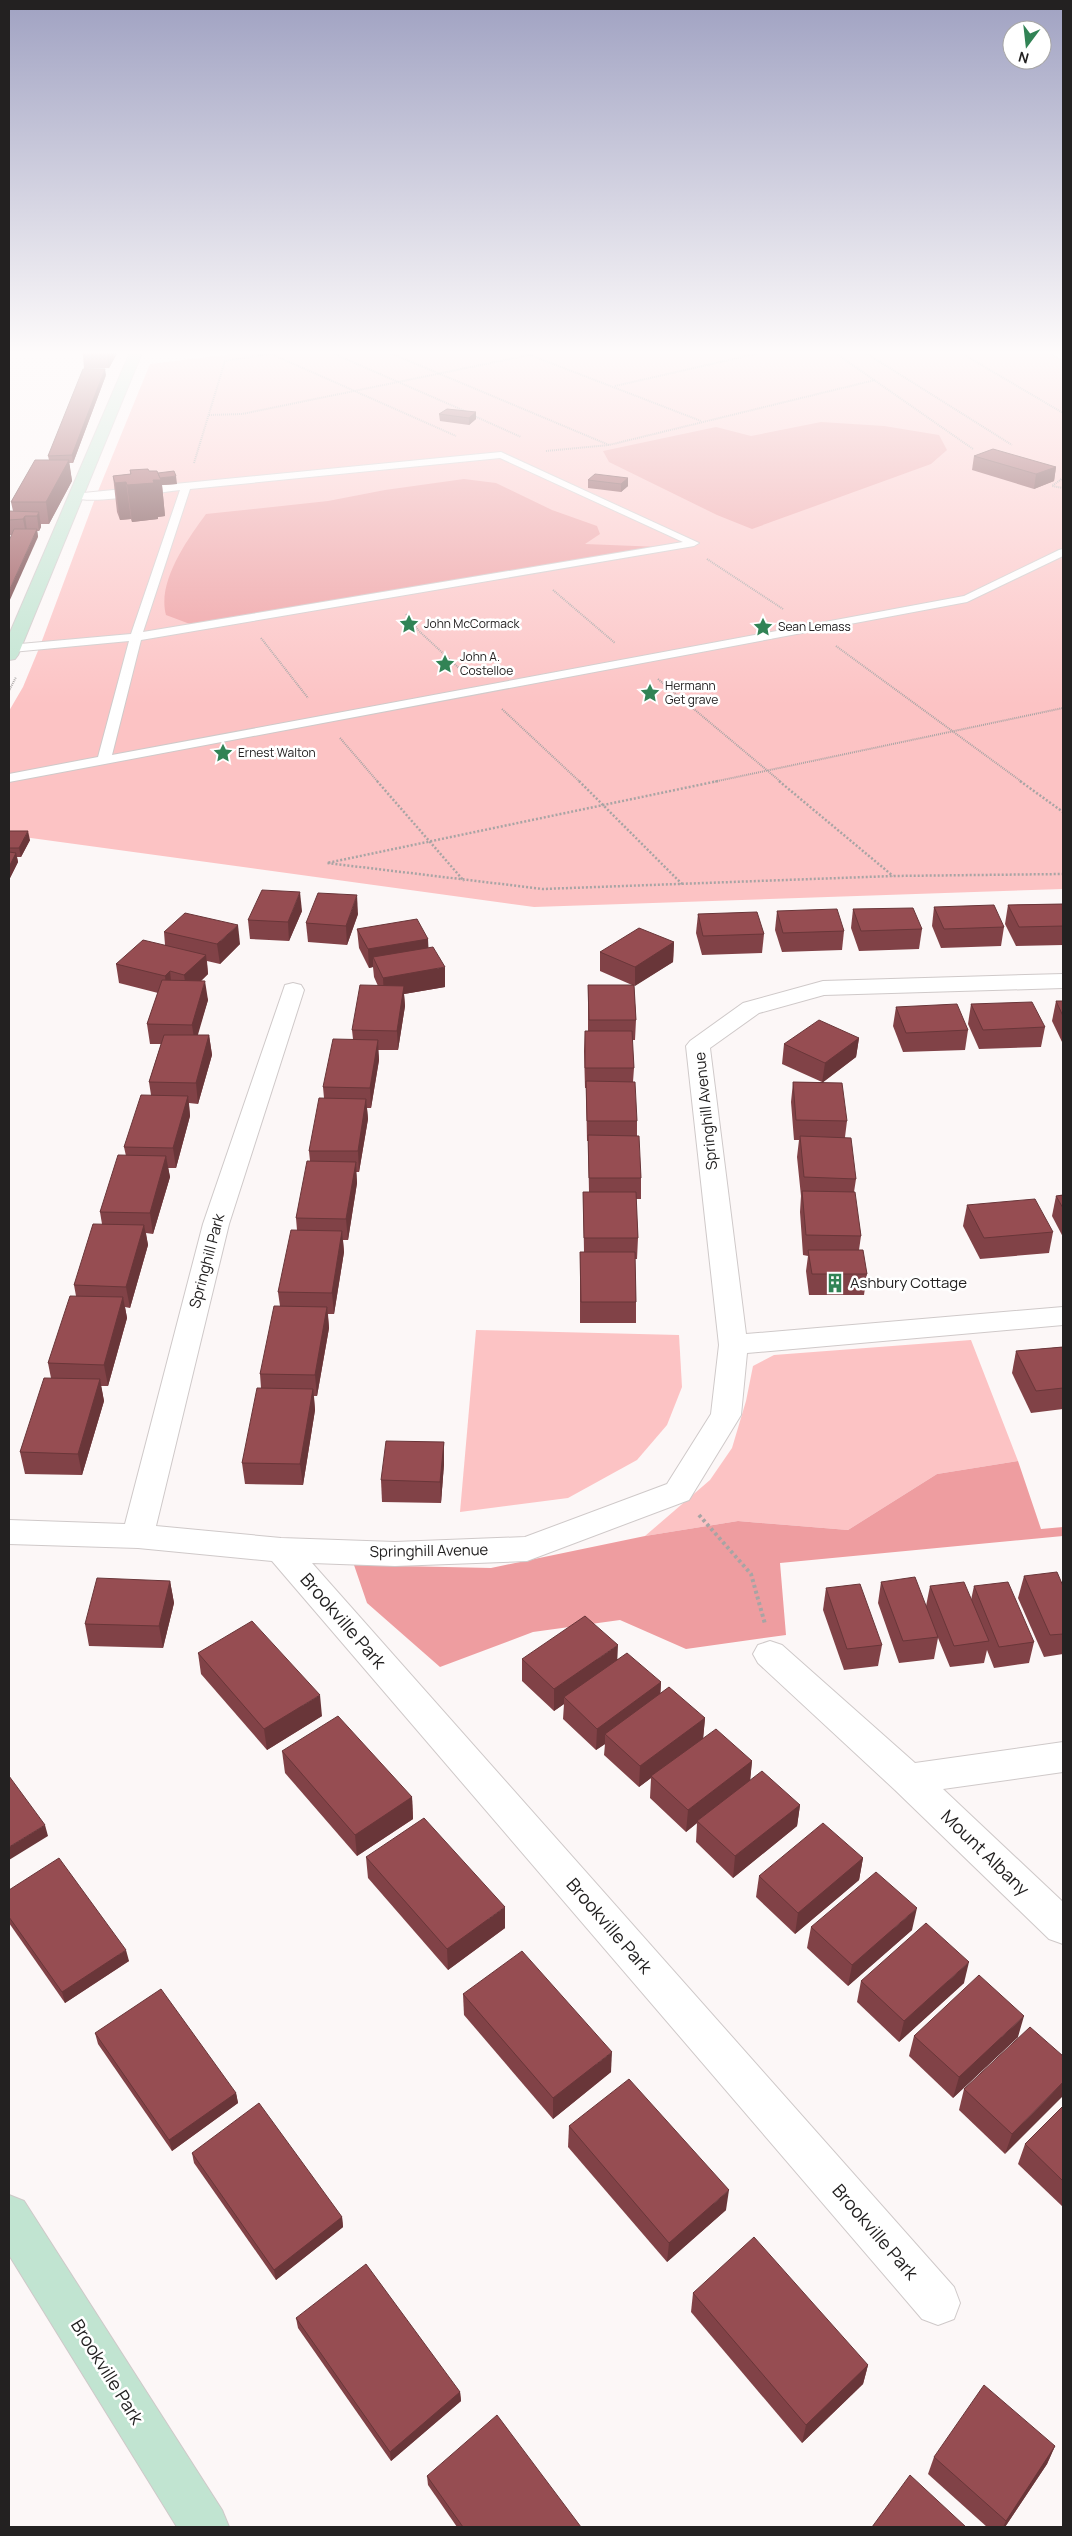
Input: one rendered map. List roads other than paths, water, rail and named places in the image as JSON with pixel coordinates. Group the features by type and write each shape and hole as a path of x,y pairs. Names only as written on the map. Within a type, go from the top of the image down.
{"main road":[{"path":"10,652 88,468"},
{"name":"Brookville Park","path":"9,2216 205,2527"}],"street":[{"name":"Springhill Avenue","path":"9,1532 138,1536 281,1550 395,1554 527,1549 678,1492 726,1415 733,1345 698,1046 751,1008 823,988 1063,980"},
{"name":"Springhill Park","path":"138,1536 216,1224 293,990"},
{"path":"733,1345 1063,1316"},
{"name":"Brookville Park","path":"281,1550 938,2303"},
{"name":"Mount Albany","path":"770,1654 908,1779 1063,1927"},
{"path":"908,1779 1063,1757"}],"lane":[{"path":"77,496 370,468"},
{"path":"10,652 136,637 527,569 694,543 531,468"},
{"path":"104,760 136,637 186,487"},
{"path":"9,778 967,599 1063,552"}],"place":[{"name":"John McCormack","path":"409,624"},
{"name":"Sean Lemass","path":"763,627"},
{"name":"John A. Costelloe","path":"445,664"},
{"name":"Hermann Get grave","path":"650,693"},
{"name":"Ernest Walton","path":"223,753"},
{"name":"Ashbury Cottage","path":"835,1283"}]}
